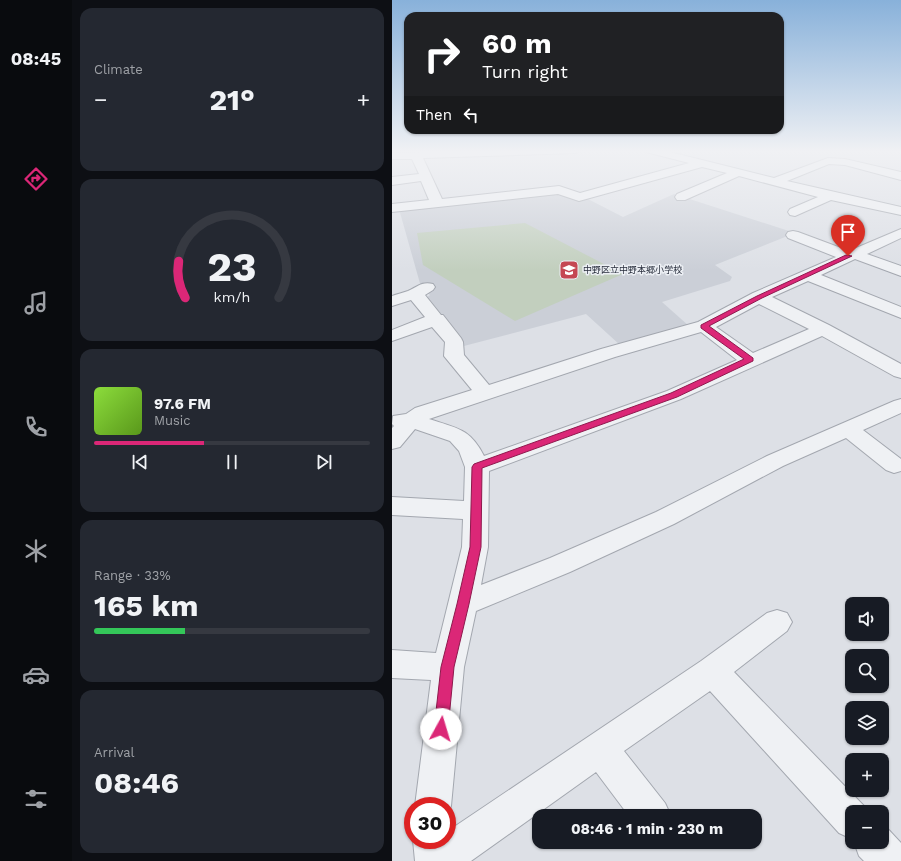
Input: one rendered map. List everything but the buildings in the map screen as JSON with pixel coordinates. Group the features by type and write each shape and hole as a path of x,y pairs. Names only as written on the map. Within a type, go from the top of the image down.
{"street":[{"path":"432,190 437,203"},
{"path":"392,208 557,190"},
{"path":"559,190 579,198 607,190"},
{"path":"681,197 697,190"},
{"path":"807,190 901,211"},
{"path":"795,212 830,196"},
{"path":"392,442 401,421 423,412 608,353 704,326 759,297 901,233"},
{"path":"793,235 901,271"},
{"path":"808,275 901,313"},
{"path":"392,301 421,291 437,319 454,342 454,356 484,392"},
{"path":"759,297 823,329 901,372"},
{"path":"392,336 437,319"},
{"path":"704,326 750,360"},
{"path":"477,467 674,395 750,360 823,329"},
{"path":"463,604 560,565 665,518 775,461 901,405"},
{"path":"401,421 458,436 469,449 477,467 475,547 448,667 434,797"},
{"path":"848,429 894,465"},
{"path":"392,506 476,511"},
{"path":"438,861 712,671 777,622"},
{"path":"392,664 448,667"},
{"path":"712,671 845,813"},
{"path":"600,748 647,809"},
{"path":"433,849 434,861"},
{"path":"880,849 891,861"}],"shaded area":[{"name":"中野区立中野本郷小学校","path":"556,192 584,197 623,217 674,194 795,233 715,265 732,277 730,281 662,302 689,326 620,345 586,314 460,347 425,299 430,295 421,287 399,209"}],"green space":[{"path":"525,223 623,274 515,321 423,265 417,233"}],"place":[{"name":"中野区立中野本郷小学校","path":"569,270"}],"route":[{"path":"441,729 448,667 475,547 477,467 674,395 750,360 704,326 759,297 848,256"}]}
